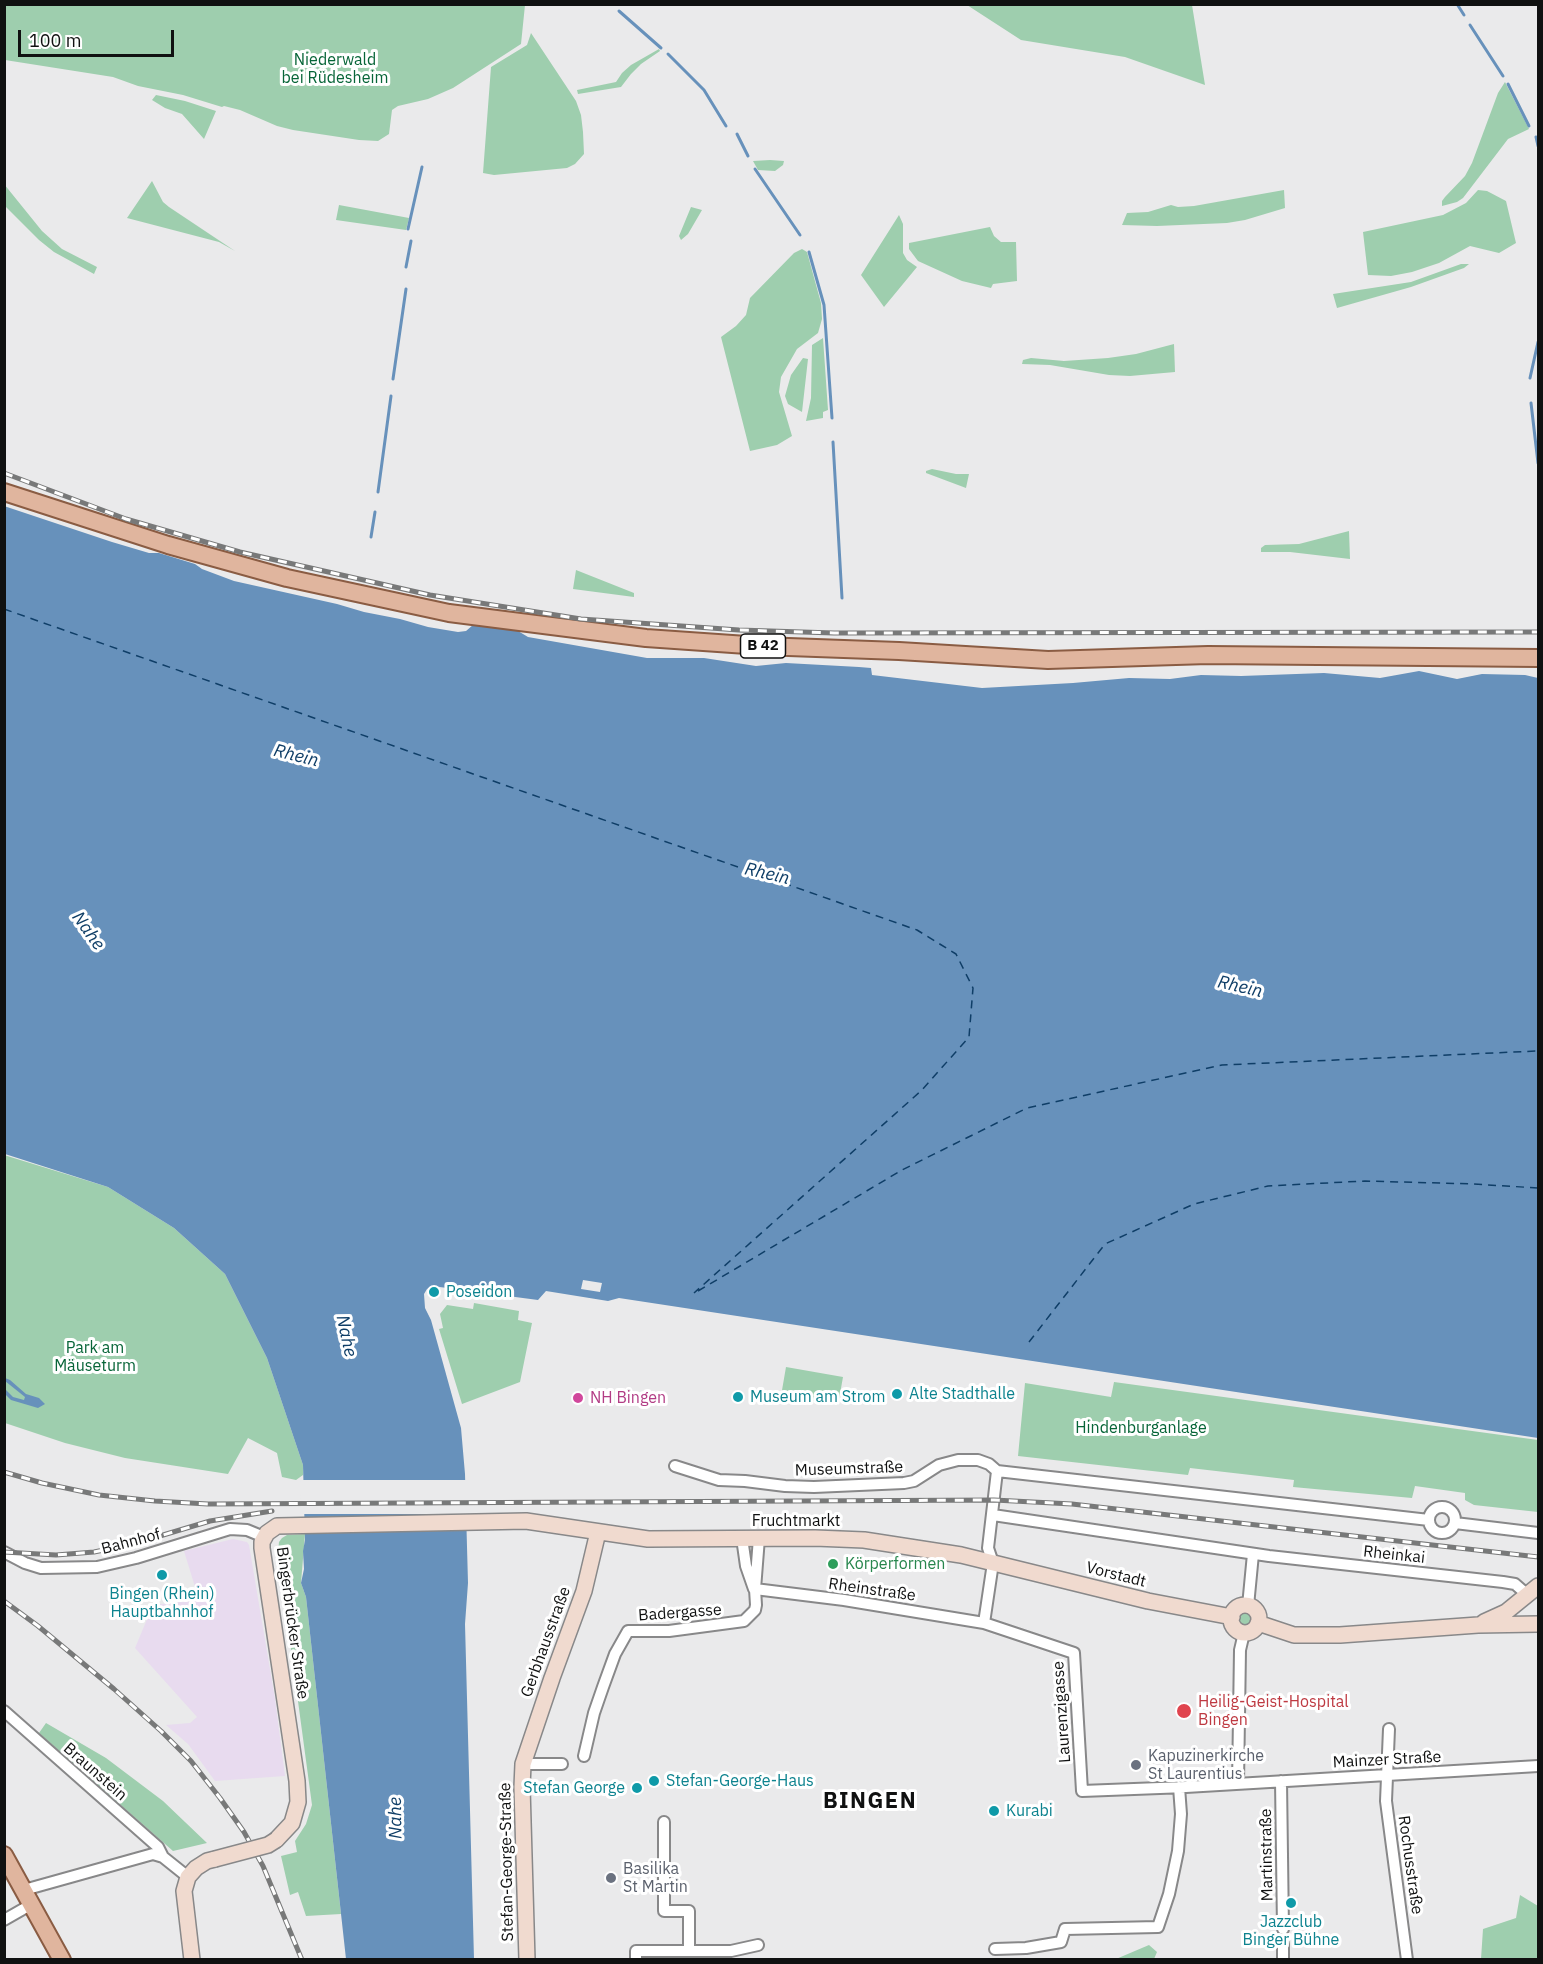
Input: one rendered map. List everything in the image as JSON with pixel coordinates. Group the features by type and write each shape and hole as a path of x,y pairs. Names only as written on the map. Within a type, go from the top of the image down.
{"main road":[{"name":"B 42","path":"4,492 168,545 287,578 449,613 646,638 1048,660 1208,655 1539,658"},
{"name":"Bingerbrücker Straße","path":"188,1877 200,1864 268,1845 292,1823 297,1809 298,1794 262,1548 264,1537 274,1527 535,1521 598,1532"},
{"name":"Fruchtmarkt","path":"598,1532 648,1539 823,1538 879,1542 927,1549 993,1563"},
{"name":"Gerbhausstraße","path":"524,1764 584,1591 598,1532"},
{"name":"Vorstadt","path":"993,1563 1148,1601 1232,1617"},
{"path":"1478,1625 1506,1612 1539,1586"},
{"path":"1525,1596 1523,1611 1528,1619 1539,1623"},
{"path":"1248,1606 1257,1612 1258,1623 1254,1629 1245,1633 1233,1626 1232,1617 1240,1607 1248,1606"},
{"path":"1258,1623 1294,1635 1340,1635 1539,1623"},
{"name":"Stefan-George-Straße","path":"524,1764 522,1787 527,1959"},
{"path":"4,1856 62,1959"},
{"path":"188,1877 183,1898 191,1939 192,1959"}],"street":[{"name":"Museumstraße","path":"675,1466 719,1480 814,1487 904,1483 914,1481 939,1465 958,1460 978,1460 989,1464 997,1471"},
{"path":"984,1623 993,1563 988,1550 997,1471 1429,1520"},
{"path":"1445,1507 1452,1511 1455,1523 1451,1530 1443,1533 1432,1528 1429,1520 1434,1510 1445,1507"},
{"name":"Rheinkai","path":"993,1515 1253,1554 1503,1582 1515,1584 1525,1596"},
{"path":"1455,1523 1539,1533"},
{"name":"Bahnhof","path":"4,1552 41,1568 97,1567 136,1558 230,1529 247,1530 264,1537"},
{"path":"742,1538 746,1566 754,1589"},
{"path":"754,1589 759,1538"},
{"path":"1248,1606 1253,1554"},
{"name":"Badergasse","path":"584,1756 603,1687 615,1654 628,1631 669,1631 744,1621 755,1610 754,1589"},
{"name":"Rheinstraße","path":"754,1589 855,1602 984,1623"},
{"name":"Laurenzigasse","path":"984,1623 1074,1653 1082,1791"},
{"path":"1238,1784 1240,1650 1245,1633"},
{"name":"Braunstein","path":"4,1711 158,1847 163,1857 188,1877"},
{"name":"Rochusstraße","path":"1389,1729 1386,1801 1407,1959"},
{"path":"524,1764 562,1764"},
{"name":"Mainzer Straße","path":"1082,1791 1539,1766"},
{"name":"Martinstraße","path":"1281,1781 1283,1929"},
{"path":"995,1949 1026,1948 1061,1942 1065,1929 1158,1927 1169,1894 1178,1851 1181,1814 1179,1787"},
{"path":"664,1822 664,1911 689,1911 689,1951"},
{"path":"4,1920 28,1897 153,1854 163,1857"},
{"path":"1283,1944 1283,1959"},
{"path":"636,1959 636,1951 731,1951 758,1945"}],"shaded area":[{"path":"233,1539 247,1542 249,1545 275,1699 285,1776 215,1781 188,1744 166,1725 190,1723 197,1717 135,1648 153,1605 199,1600 184,1551"}],"green space":[{"name":"Niederwald bei Rüdesheim","path":"4,5 525,5 521,44 453,88 428,99 398,106 392,110 389,134 378,141 293,130 277,126 240,110 138,86 113,77 5,60"},
{"path":"967,5 1192,5 1205,85 1125,57 1021,40"},
{"path":"531,33 576,101 581,115 584,154 575,164 567,168 494,175 483,173 491,67 527,45"},
{"path":"659,49 660,51 631,74 621,87 578,94 577,90 616,82 631,65"},
{"path":"1505,82 1529,129 1508,139 1463,198 1442,206 1442,201 1465,176 1472,163 1498,93"},
{"path":"156,95 216,111 204,139 182,114 152,100"},
{"path":"753,161 784,161 783,165 775,171 758,170"},
{"path":"152,181 163,202 235,251 219,242 127,218"},
{"path":"4,184 42,231 62,249 97,267 94,274 54,252 5,206"},
{"path":"1284,190 1285,208 1245,220 1157,226 1122,225 1127,213 1148,212 1171,205 1194,206"},
{"path":"1478,190 1487,191 1506,201 1516,243 1499,253 1470,246 1439,263 1412,272 1391,276 1368,275 1363,232 1443,215 1466,203"},
{"path":"339,205 409,218 406,230 336,220"},
{"path":"691,207 702,210 688,234 681,240 679,236"},
{"path":"899,215 903,224 903,253 907,260 917,267 884,307 861,275"},
{"path":"990,227 994,236 1001,242 1016,242 1017,281 993,284 991,288 962,281 918,261 909,249 909,243"},
{"path":"802,249 807,252 821,303 822,319 818,333 797,349 781,377 779,392 792,436 777,445 750,451 721,337 746,315 750,298 794,253"},
{"path":"1461,264 1469,264 1464,268 1411,287 1337,308 1333,294 1411,282"},
{"path":"823,338 828,410 823,412 823,418 806,421 811,398 812,345"},
{"path":"1174,344 1175,372 1130,376 1109,375 1050,365 1022,364 1023,360 1031,358 1064,361 1108,358 1136,354"},
{"path":"803,358 808,359 802,412 788,404 785,396 791,375"},
{"path":"932,469 969,474 966,488 926,473"},
{"path":"1349,531 1350,559 1290,552 1261,552 1261,548 1265,545 1299,544"},
{"path":"576,570 634,593 634,597 573,589"},
{"name":"Park am Mäuseturm","path":"4,1155 108,1187 174,1228 225,1274 267,1358 303,1465 303,1475 296,1480 282,1477 277,1453 248,1438 228,1474 125,1458 65,1443 5,1423"},
{"path":"474,1303 519,1311 518,1320 532,1323 520,1382 462,1404 439,1329 443,1328 440,1314 447,1305 473,1309"},
{"path":"786,1367 843,1377 838,1405 781,1396"},
{"name":"Hindenburganlage","path":"1114,1382 1538,1440 1538,1512 1474,1505 1465,1500 1465,1493 1415,1486 1412,1498 1293,1487 1294,1480 1190,1468 1188,1475 1018,1456 1025,1383 1111,1397"},
{"path":"305,1534 301,1583 306,1597 341,1914 306,1916 298,1892 290,1895 281,1856 297,1852 295,1841 306,1824 312,1805 278,1553 279,1542 282,1538 287,1535"},
{"path":"1246,1611 1254,1619 1246,1627 1238,1619"},
{"path":"46,1723 106,1758 163,1801 207,1843 173,1851 39,1733"},
{"path":"1520,1895 1538,1906 1538,1959 1481,1959 1483,1929 1516,1918"},
{"path":"1149,1945 1157,1952 1154,1959 1116,1959"}],"water":[{"path":"4,506 112,542 195,564 234,581 364,612 458,632 466,631 473,625 518,631 528,637 647,658 704,658 756,666 786,663 871,668 872,675 982,688 1129,678 1170,679 1201,675 1324,673 1380,678 1419,671 1457,679 1482,674 1525,675 1538,678 1538,1438 619,1298 608,1301 546,1291 538,1300 432,1286 424,1294 425,1308 431,1320 461,1428 465,1474 468,1583 465,1624 474,1959 346,1959 306,1597 301,1583 305,1540 303,1465 267,1358 225,1274 174,1228 108,1187 5,1154"},
{"path":"5,1378 26,1394 39,1398 45,1404 38,1408 11,1400 5,1394 5,1389 13,1397 24,1400 25,1397 5,1381"}],"pier":[{"path":"583,1280 602,1283 600,1292 581,1289"},
{"path":"300,1480 469,1480 469,1514 301,1514"}],"waterway":[{"path":"1457,4 1464,15"},
{"path":"619,11 661,48"},
{"path":"1470,25 1503,76"},
{"path":"668,54 704,90 726,126"},
{"path":"1508,84 1529,126"},
{"path":"737,134 748,156"},
{"path":"1536,137 1538,146"},
{"path":"408,229 422,167"},
{"path":"755,169 800,235"},
{"path":"406,267 411,241"},
{"path":"809,252 824,305 832,418"},
{"path":"393,379 406,289"},
{"path":"1530,378 1538,342"},
{"path":"378,492 391,396"},
{"path":"1531,403 1538,463"},
{"path":"833,442 842,598"},
{"path":"371,537 375,512"}],"ferry route":[{"path":"4,609 917,930 956,954 973,988 969,1037 922,1090 694,1293"},
{"path":"698,1291 902,1170 1027,1108 1222,1065 1538,1051"},
{"path":"1029,1342 1105,1244 1194,1204 1268,1186 1365,1181 1538,1188"}],"railway":[{"path":"4,473 126,519 240,552 430,595 581,619 739,630 834,633 1538,632"},
{"path":"4,1472 99,1495 208,1504 994,1500 1072,1504 1538,1557"},
{"path":"4,1552 56,1555 94,1552 133,1544 210,1521 272,1511"},
{"path":"4,1601 114,1689 191,1761 244,1832 263,1866 302,1960"}],"place":[{"name":"Poseidon","path":"434,1292"},
{"name":"Alte Stadthalle","path":"897,1394"},
{"name":"Museum am Strom","path":"738,1397"},
{"name":"NH Bingen","path":"578,1398"},
{"name":"Körperformen","path":"833,1564"},
{"name":"Bingen (Rhein) Hauptbahnhof","path":"162,1575"},
{"name":"Heilig-Geist-Hospital Bingen","path":"1184,1711"},
{"name":"Kapuzinerkirche St Laurentius","path":"1136,1765"},
{"name":"Stefan-George-Haus","path":"654,1781"},
{"name":"Stefan George","path":"637,1788"},
{"name":"Kurabi","path":"994,1811"},
{"name":"Basilika St Martin","path":"611,1878"},
{"name":"Jazzclub Binger Bühne","path":"1291,1903"}],"district":[{"name":"BINGEN","path":"870,1802"}],"water label":[{"name":"Rhein","path":"296,756"},
{"name":"Rhein","path":"767,874"},
{"name":"Nahe","path":"88,931"},
{"name":"Rhein","path":"1240,987"},
{"name":"Nahe","path":"346,1336"},
{"name":"Nahe","path":"396,1818"}]}
